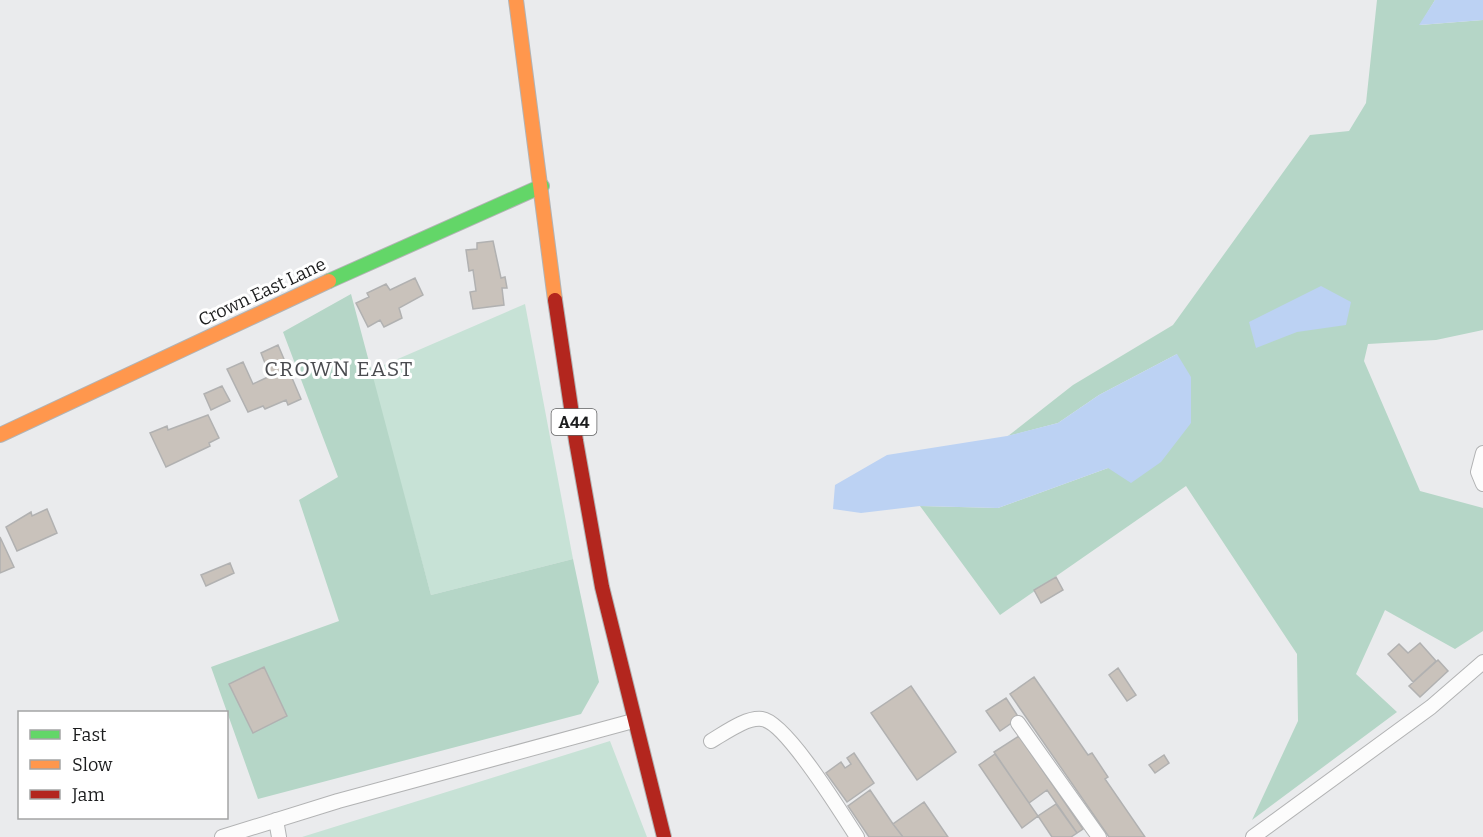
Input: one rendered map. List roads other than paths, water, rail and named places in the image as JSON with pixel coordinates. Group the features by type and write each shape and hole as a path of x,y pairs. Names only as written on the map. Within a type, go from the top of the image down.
{"main road":[{"name":"A44","path":"516,0 586,500 602,588 633,721 664,837"},
{"name":"Crown East Lane","path":"0,435 379,257 542,186"}],"lane":[{"path":"1483,453 1478,472 1483,484"},
{"path":"1253,837 1431,707 1483,662"},
{"path":"711,741 743,723 759,718 773,722 824,786 857,837"},
{"path":"222,837 633,721"},
{"path":"1018,723 1099,837"},
{"path":"276,820 279,837"}],"water":[{"path":"1435,0 1483,0 1483,20 1419,25"},
{"path":"1321,286 1351,302 1346,325 1297,332 1256,348 1249,322"},
{"path":"1177,354 1191,377 1191,423 1161,462 1131,483 1108,468 998,508 920,506 861,513 833,509 835,485 887,455 1007,436 1058,423 1099,395"}],"district":[{"name":"CROWN EAST","path":"339,369"}]}
